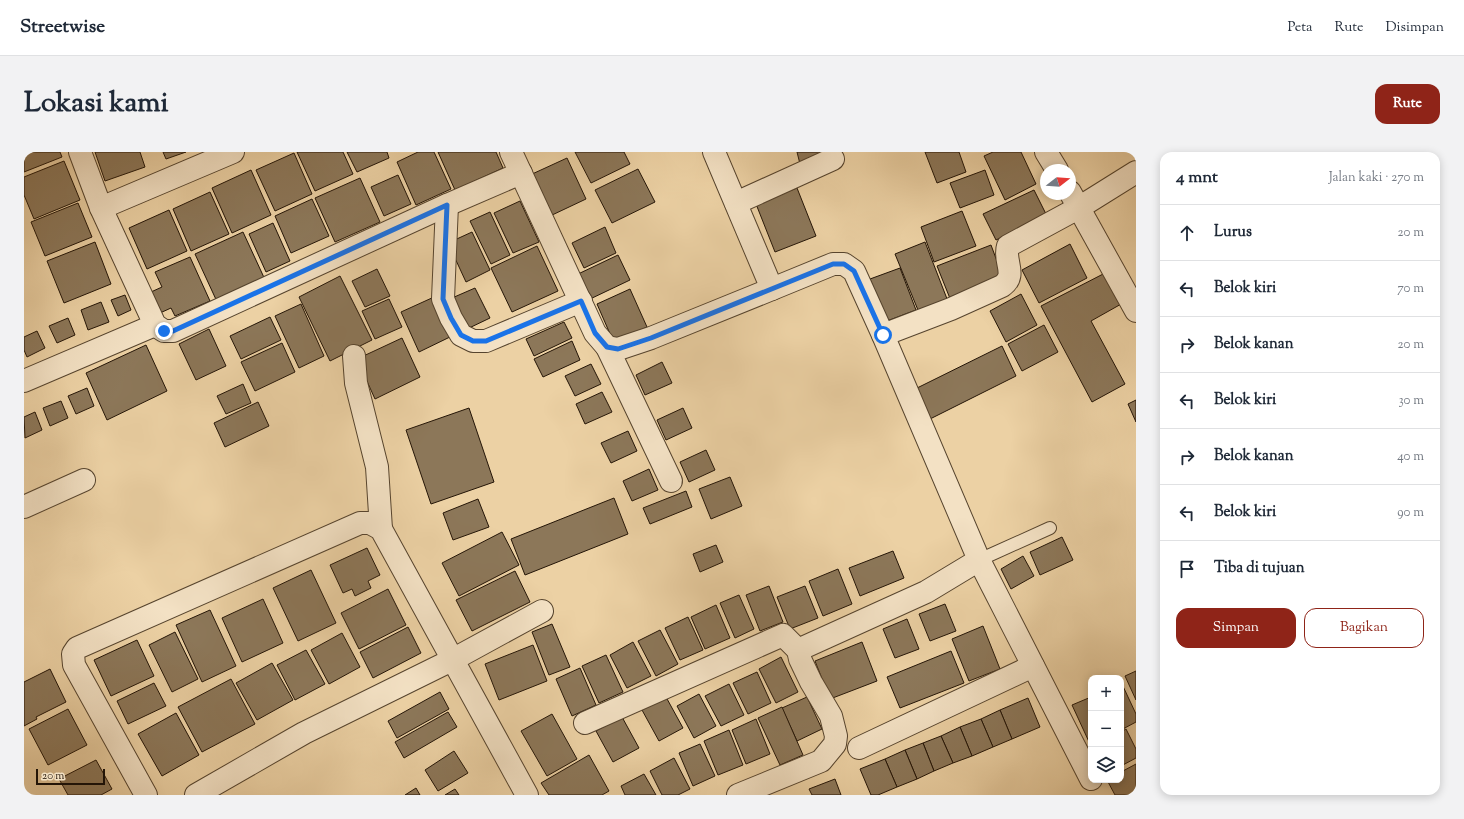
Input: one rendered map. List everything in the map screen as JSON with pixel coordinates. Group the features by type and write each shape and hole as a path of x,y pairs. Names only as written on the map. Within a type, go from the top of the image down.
{"street":[{"path":"80,152 101,208 155,325 164,331 173,331 447,205 521,173"},
{"path":"101,208 234,152"},
{"path":"511,152 595,333 607,347 671,481"},
{"path":"714,152 772,289"},
{"path":"1046,152 1053,164"},
{"path":"736,203 833,159"},
{"path":"1076,199 1136,172"},
{"path":"883,335 951,309 1002,286 1010,277 1006,251 1008,246 1074,200"},
{"path":"1076,200 1136,311"},
{"path":"447,205 443,299 451,318 461,335 473,341 486,341 581,301"},
{"path":"607,347 618,349 625,347 833,264 844,264 854,271 883,335 979,560 1088,774"},
{"path":"24,380 155,325"},
{"path":"354,356 356,382 377,467 381,529 454,659 527,795"},
{"path":"24,507 84,480"},
{"path":"146,795 74,665 73,654 77,648 360,523 370,523 381,529"},
{"path":"798,650 926,592 979,560"},
{"path":"196,795 304,733 454,659 542,611"},
{"path":"585,723 783,635 798,650 800,659 811,682 831,716 836,736 835,744 821,761 738,795"},
{"path":"859,748 1033,666"},
{"path":"1093,783 1099,795"}],"lane":[{"path":"979,560 1050,528"}],"building":[{"path":"24,152 60,152 62,157 24,172"},
{"path":"95,152 140,152 145,167 105,181"},
{"path":"163,152 186,152 166,159"},
{"path":"297,152 343,152 353,174 315,191"},
{"path":"347,152 387,152 389,158 357,172"},
{"path":"418,152 434,152 451,189 416,205 397,162"},
{"path":"438,152 496,152 503,168 455,190"},
{"path":"575,152 624,152 630,164 591,183"},
{"path":"797,152 821,152 823,157 800,164"},
{"path":"925,152 959,152 966,172 937,183"},
{"path":"993,152 1021,152 1036,184 1005,200 984,156"},
{"path":"294,153 312,194 275,211 256,170"},
{"path":"567,158 586,199 550,216 530,175"},
{"path":"64,161 80,200 34,219 24,195 24,177"},
{"path":"638,169 655,202 612,223 595,190"},
{"path":"251,170 271,215 232,233 212,188"},
{"path":"985,170 994,195 960,208 950,183"},
{"path":"398,175 411,204 384,216 371,187"},
{"path":"360,178 380,222 335,242 315,198"},
{"path":"797,188 816,236 775,252 756,204"},
{"path":"1034,190 1047,216 996,240 983,214"},
{"path":"210,192 229,234 191,251 173,209"},
{"path":"312,199 329,236 291,253 275,216"},
{"path":"520,201 539,242 513,253 494,213"},
{"path":"78,203 92,237 45,256 31,222"},
{"path":"169,210 187,251 147,269 129,228"},
{"path":"962,211 976,246 934,262 921,227"},
{"path":"490,212 510,255 491,264 470,221"},
{"path":"273,223 290,261 266,272 249,234"},
{"path":"605,227 616,253 584,268 572,243"},
{"path":"243,232 267,284 219,306 195,254"},
{"path":"472,232 490,270 466,282 448,243"},
{"path":"95,242 111,284 64,303 47,261"},
{"path":"925,242 949,304 920,315 895,254"},
{"path":"1070,244 1087,278 1039,303 1022,270"},
{"path":"991,245 1004,280 951,301 937,266"},
{"path":"537,246 558,291 512,312 491,268"},
{"path":"618,255 630,280 588,300 576,275"},
{"path":"190,257 210,301 175,316 171,308 160,313 151,292 162,287 155,272"},
{"path":"900,268 916,310 887,321 870,279"},
{"path":"377,269 390,296 365,307 352,281"},
{"path":"1107,272 1123,303 1091,321 1125,384 1092,402 1041,306"},
{"path":"340,276 372,340 330,361 299,297"},
{"path":"475,288 490,318 467,329 452,298"},
{"path":"630,289 647,327 614,343 597,304"},
{"path":"1021,294 1037,325 1006,342 990,311"},
{"path":"125,295 131,310 118,316 111,300"},
{"path":"434,297 452,336 419,352 401,312"},
{"path":"389,299 402,327 375,339 362,311"},
{"path":"101,302 109,322 88,330 81,310"},
{"path":"301,304 324,356 299,368 275,316"},
{"path":"270,317 281,340 241,359 230,336"},
{"path":"68,318 75,335 57,343 49,326"},
{"path":"564,322 572,338 534,356 526,339"},
{"path":"1044,325 1058,352 1022,371 1008,344"},
{"path":"209,329 226,366 196,380 179,344"},
{"path":"37,331 45,348 27,357 24,350 24,337"},
{"path":"402,338 420,377 375,399 357,359"},
{"path":"572,341 580,360 543,377 534,359"},
{"path":"282,343 295,372 255,391 241,362"},
{"path":"146,345 167,391 107,420 86,373"},
{"path":"1002,346 1016,376 926,421 911,391"},
{"path":"662,362 672,383 645,395 636,375"},
{"path":"591,364 601,384 575,396 565,376"},
{"path":"243,384 251,403 226,414 217,396"},
{"path":"87,388 94,406 76,414 68,396"},
{"path":"602,392 612,412 585,424 576,404"},
{"path":"1136,400 1136,422 1128,404"},
{"path":"61,401 68,418 50,426 43,408"},
{"path":"258,402 269,426 225,447 214,423"},
{"path":"469,408 494,482 431,504 406,430"},
{"path":"683,408 692,428 666,440 657,420"},
{"path":"35,412 42,430 25,438 24,417"},
{"path":"628,431 637,451 611,463 601,443"},
{"path":"706,450 715,470 689,482 680,462"},
{"path":"649,469 658,490 632,501 623,481"},
{"path":"730,477 742,506 711,519 699,489"},
{"path":"686,491 692,507 650,524 643,508"},
{"path":"614,498 628,534 525,575 511,539"},
{"path":"478,499 489,527 453,540 443,513"},
{"path":"502,532 519,565 459,596 442,563"},
{"path":"1062,537 1073,560 1040,575 1030,552"},
{"path":"716,545 723,562 700,572 693,554"},
{"path":"367,548 380,575 368,581 371,588 355,596 352,589 343,593 330,565"},
{"path":"893,551 904,578 860,596 849,568"},
{"path":"1023,556 1034,576 1011,589 1001,569"},
{"path":"838,569 852,604 823,616 809,581"},
{"path":"311,570 336,623 298,641 273,588"},
{"path":"515,571 530,602 472,631 456,600"},
{"path":"769,586 783,622 760,631 746,595"},
{"path":"805,586 818,618 790,629 777,597"},
{"path":"388,589 406,625 359,649 341,613"},
{"path":"739,595 754,629 735,638 720,603"},
{"path":"263,599 283,643 242,662 222,618"},
{"path":"945,604 956,631 930,641 919,614"},
{"path":"716,605 730,638 705,649 691,617"},
{"path":"210,610 236,666 202,682 176,625"},
{"path":"688,617 703,650 680,660 665,628"},
{"path":"907,619 919,649 895,658 883,629"},
{"path":"552,624 570,667 549,675 532,632"},
{"path":"983,626 1000,669 969,681 952,639"},
{"path":"408,627 421,653 373,678 360,652"},
{"path":"660,630 678,664 656,676 638,641"},
{"path":"175,632 198,679 172,692 149,645"},
{"path":"342,633 360,667 329,684 311,650"},
{"path":"137,640 154,676 111,696 94,660"},
{"path":"633,642 651,676 627,688 610,655"},
{"path":"862,642 877,681 830,699 815,661"},
{"path":"533,645 547,681 499,700 485,664"},
{"path":"306,650 325,684 295,700 277,665"},
{"path":"951,651 964,683 900,708 887,677"},
{"path":"606,655 623,692 599,703 582,666"},
{"path":"781,657 798,692 776,703 759,669"},
{"path":"272,663 293,700 257,720 236,683"},
{"path":"580,668 596,705 572,716 556,679"},
{"path":"50,669 66,702 36,717 37,719 24,726 24,682"},
{"path":"1136,671 1136,700 1125,676"},
{"path":"757,672 771,703 748,714 733,683"},
{"path":"231,679 255,724 202,752 178,707"},
{"path":"154,683 166,706 128,724 117,701"},
{"path":"729,684 744,715 721,726 705,696"},
{"path":"1124,688 1136,714 1136,722 1124,728"},
{"path":"440,692 449,709 397,738 388,721"},
{"path":"699,694 716,726 694,738 677,706"},
{"path":"666,697 683,728 659,741 642,710"},
{"path":"807,697 822,729 797,741 782,708"},
{"path":"1028,698 1040,727 1012,739 1000,710"},
{"path":"1088,698 1088,740 1072,705"},
{"path":"782,707 803,755 780,765 758,718"},
{"path":"68,709 87,745 48,765 29,729"},
{"path":"1000,710 1012,739 993,747 981,719"},
{"path":"448,712 457,727 404,758 395,742"},
{"path":"176,713 199,755 162,776 138,734"},
{"path":"552,714 577,759 547,776 521,731"},
{"path":"622,717 639,748 613,762 596,731"},
{"path":"756,719 770,754 746,764 732,730"},
{"path":"981,719 993,747 972,756 960,727"},
{"path":"960,727 972,756 953,763 941,736"},
{"path":"1126,729 1136,749 1136,758 1124,764 1124,747 1124,730"},
{"path":"729,730 743,765 718,775 704,741"},
{"path":"941,736 953,763 934,771 923,743"},
{"path":"923,743 934,771 917,779 905,750"},
{"path":"700,744 715,776 693,786 679,753"},
{"path":"905,750 917,779 897,787 885,759"},
{"path":"454,751 468,773 438,791 425,770"},
{"path":"589,755 609,791 602,795 549,795 541,783"},
{"path":"674,758 690,789 678,795 662,795 650,771"},
{"path":"885,759 897,787 878,795 871,795 860,769"},
{"path":"96,760 112,789 101,795 68,795 59,779"},
{"path":"1136,764 1136,795 1115,795 1109,783 1124,783 1124,770"},
{"path":"644,774 656,795 625,795 621,786"},
{"path":"835,779 841,795 812,795 809,789"},
{"path":"416,788 420,795 405,795"},
{"path":"455,789 459,795 445,795"}],"route":[{"path":"164,331 173,331 447,205 443,299 451,318 461,335 473,341 486,341 581,301 595,333 607,347 618,349 651,338 833,264 844,264 854,271 883,335"}]}
